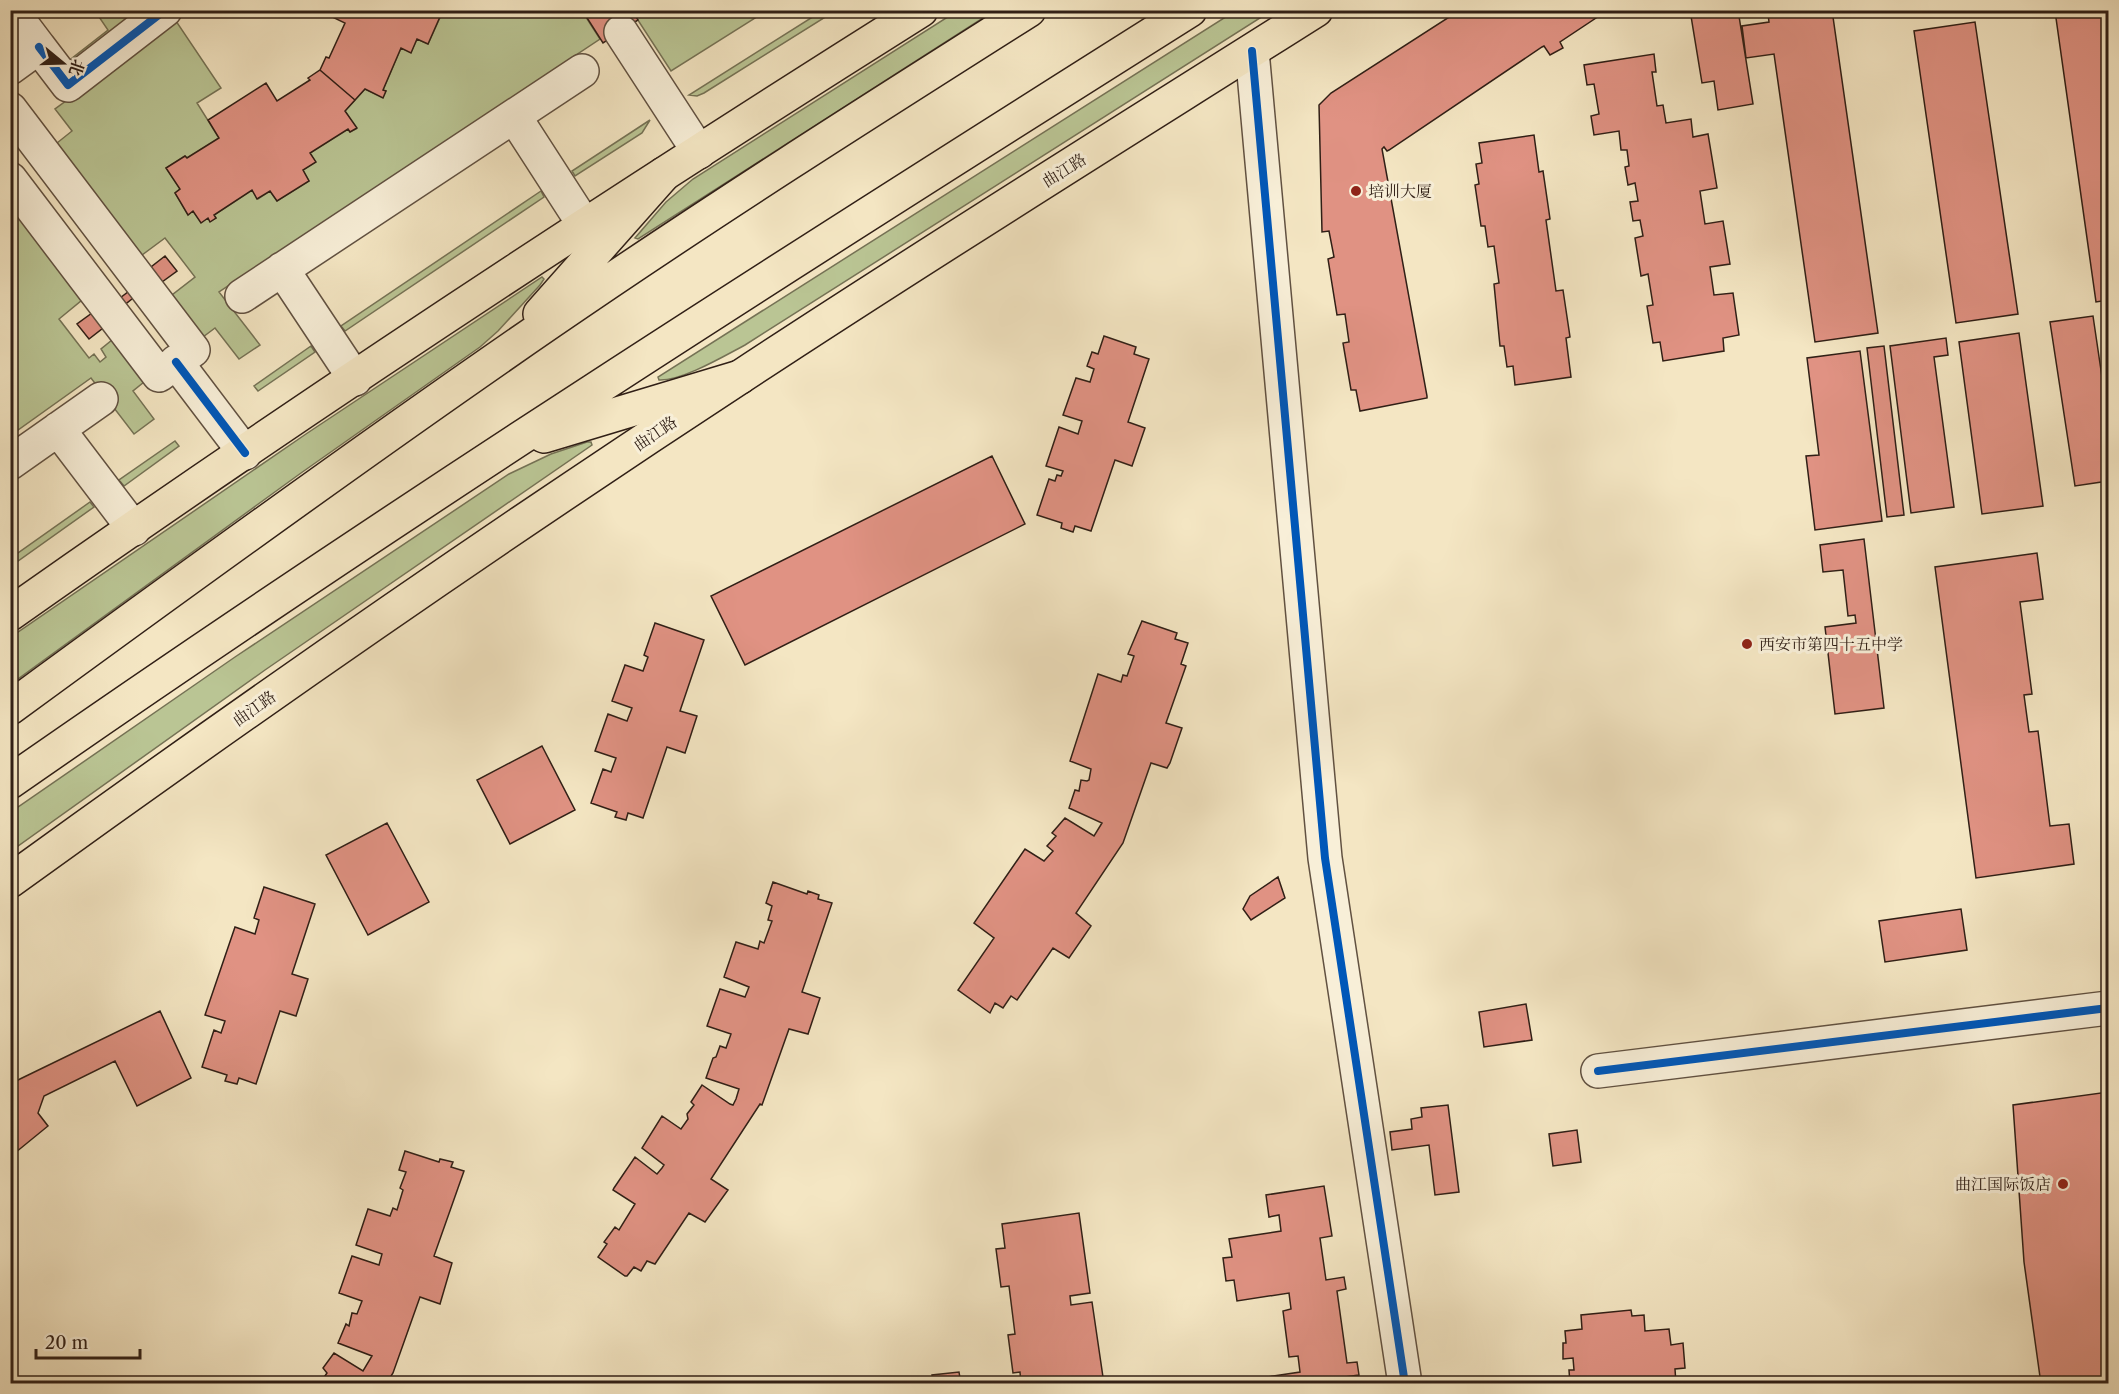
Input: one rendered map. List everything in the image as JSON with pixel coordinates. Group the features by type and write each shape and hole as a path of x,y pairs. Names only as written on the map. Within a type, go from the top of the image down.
{"main road":[{"path":"10,614 245,453 585,226 921,10"},
{"path":"10,708 240,540 506,353 768,177 1029,10"},
{"path":"10,782 235,628 508,446 719,308 1190,10"},
{"name":"曲江路","path":"10,880 388,614 740,377 1316,10"},
{"path":"506,353 664,174"},
{"path":"508,446 740,377"}],"street":[{"path":"11,10 68,86 165,10"},
{"path":"621,32 699,152"},
{"path":"10,68 39,47"},
{"path":"1251,51 1325,858 1405,1383"},
{"path":"242,296 582,71"},
{"path":"10,109 193,350 159,375 10,179"},
{"path":"514,116 585,226"},
{"path":"282,269 355,379"},
{"path":"176,362 245,453"},
{"path":"10,463 101,399"},
{"path":"58,429 134,529"},
{"path":"1598,1071 2109,1008"}],"green space":[{"path":"101,11 155,11 76,66 71,59 108,30 97,14"},
{"path":"443,11 582,11 600,39 219,292 260,345 239,359 215,328 199,340 172,295 195,277 165,238 142,255 52,147 72,131 55,109 176,21 221,88 197,103 219,138 166,168 180,189 175,193 188,214 193,211 201,222 208,218 210,221 216,218 214,215 252,190 258,199 270,191 277,201 309,181 303,170 315,162 310,153 348,129 350,132 356,129 345,111 365,89 383,97 386,91 383,90 401,48 411,52 417,39 428,44"},
{"path":"632,11 766,11 671,71"},
{"path":"822,11 835,11 704,93 697,96 689,95"},
{"path":"957,11 994,11 638,239 635,238 666,202 693,179"},
{"path":"1235,11 1271,11 745,345 691,372 659,380 658,377"},
{"path":"650,120 642,133 575,176 572,171"},
{"path":"541,191 544,197 345,331 341,326"},
{"path":"10,196 82,300 59,319 89,358 94,354 100,362 106,357 101,349 112,340 149,378 133,391 154,419 134,434 91,378 11,435"},
{"path":"542,277 544,279 540,285 498,331 480,347 301,473 11,684 11,637 306,434"},
{"path":"311,346 315,352 258,391 254,386"},
{"path":"175,441 179,446 124,486 119,480"},
{"path":"591,442 592,445 265,670 11,851 11,812 235,657 509,474 551,454"},
{"path":"90,502 94,507 11,566 11,558"}],"building":[{"path":"328,10 443,10 428,44 417,39 411,53 401,48 383,90 386,91 383,98 365,89 355,100 320,70 326,57 329,58 345,23 326,14"},
{"path":"582,10 632,10 638,20 603,43"},
{"name":"培训大厦","path":"1460,10 1608,10 1560,42 1563,48 1550,55 1544,46 1542,47 1389,150 1387,151 1384,147 1382,149 1427,398 1360,411 1356,390 1351,390 1343,343 1349,342 1345,314 1337,315 1328,259 1334,257 1329,231 1322,232 1319,105 1331,93"},
{"path":"1738,10 1753,104 1718,110 1714,81 1702,83 1691,16"},
{"path":"1792,10 1832,10 1878,333 1815,342 1774,54 1746,58 1742,26 1769,22 1768,14"},
{"path":"2108,10 2108,300 2096,302 2055,11"},
{"path":"1975,22 2018,314 1956,323 1914,31"},
{"path":"1654,54 1656,72 1652,72 1657,106 1663,105 1666,123 1691,119 1693,137 1708,134 1717,188 1700,191 1705,224 1723,221 1730,264 1710,267 1714,295 1733,293 1739,335 1723,338 1724,351 1663,361 1660,342 1653,343 1647,306 1653,305 1648,274 1641,276 1635,238 1643,236 1640,220 1633,221 1630,202 1638,201 1635,183 1628,185 1625,167 1629,166 1627,150 1621,150 1619,131 1594,135 1591,116 1599,114 1594,84 1587,85 1584,65"},
{"path":"320,70 355,100 345,111 357,128 350,132 348,129 310,153 316,162 303,170 309,181 277,201 270,191 257,199 252,190 214,215 216,218 210,222 208,218 201,223 193,211 188,215 175,193 180,189 166,168 219,138 208,120 266,83 277,101 310,80 308,78"},
{"path":"1534,135 1539,172 1543,171 1550,219 1546,220 1556,291 1563,290 1570,337 1566,338 1571,377 1515,385 1513,366 1507,367 1504,346 1500,346 1494,284 1499,283 1494,246 1488,247 1485,226 1481,226 1475,185 1479,184 1476,164 1482,163 1479,143"},
{"path":"165,256 177,271 162,282 159,278 100,324 103,328 89,339 77,324 92,313 95,317 154,272 151,267"},
{"path":"2093,316 2108,418 2108,481 2075,486 2050,322"},
{"path":"2019,333 2043,506 1982,514 1959,342"},
{"path":"1104,336 1136,347 1134,354 1149,359 1128,422 1145,428 1132,466 1115,460 1091,531 1075,526 1073,532 1061,528 1062,523 1037,515 1049,479 1055,481 1057,475 1061,476 1063,471 1046,466 1059,427 1078,434 1082,421 1063,415 1076,378 1090,382 1094,369 1087,366 1092,352 1098,354"},
{"path":"1946,338 1948,355 1934,357 1954,507 1911,513 1890,346"},
{"path":"1884,346 1904,515 1887,517 1867,348"},
{"path":"1860,351 1882,521 1815,530 1806,456 1819,455 1807,358"},
{"path":"992,456 1025,524 745,665 711,596"},
{"path":"1864,539 1884,708 1835,714 1825,627 1856,623 1855,615 1848,616 1843,570 1823,572 1820,545"},
{"path":"2037,553 2043,599 2020,602 2032,694 2024,695 2029,732 2038,731 2050,826 2069,824 2074,864 1976,878 1935,567"},
{"path":"1142,621 1177,633 1175,639 1188,643 1181,664 1186,666 1166,723 1182,728 1170,763 1167,768 1151,763 1123,843 1076,913 1091,926 1069,958 1053,948 1017,1000 1011,996 1003,1008 995,1003 990,1013 958,990 994,938 974,923 1025,849 1044,861 1053,851 1047,846 1056,836 1052,833 1065,818 1094,836 1102,823 1069,808 1075,790 1079,791 1081,780 1089,780 1091,769 1070,761 1098,674 1121,682 1123,675 1127,676 1134,656 1128,654"},
{"path":"655,623 704,640 680,711 697,716 685,753 667,747 643,818 628,813 626,820 615,817 617,812 591,803 603,769 611,772 616,758 595,751 608,714 627,721 632,708 612,701 625,665 643,671 648,657 644,655"},
{"path":"542,746 575,810 510,844 477,780"},
{"path":"387,823 429,902 368,935 326,855"},
{"path":"1278,877 1285,898 1251,920 1243,909 1250,896"},
{"path":"773,882 807,894 808,891 819,895 818,899 832,903 802,992 820,998 808,1034 789,1029 762,1105 760,1104 711,1179 728,1190 705,1222 689,1213 655,1264 647,1261 641,1271 634,1267 625,1276 598,1257 607,1244 604,1242 615,1227 619,1230 635,1204 613,1190 614,1188 635,1157 657,1174 664,1165 642,1148 662,1116 681,1129 688,1119 687,1114 694,1105 691,1102 702,1085 730,1104 733,1105 736,1099 739,1089 706,1078 713,1058 716,1057 720,1046 726,1048 731,1034 707,1026 720,989 745,997 749,987 724,977 736,942 758,949 760,941 764,943 772,921 768,920 772,906 766,903"},
{"path":"264,887 315,904 292,974 308,979 296,1016 280,1011 256,1084 239,1078 237,1084 225,1081 227,1075 202,1067 214,1030 221,1033 225,1021 205,1015 235,927 255,934 259,920 254,918"},
{"path":"1961,909 1967,950 1885,962 1879,921"},
{"path":"1526,1004 1532,1040 1484,1047 1479,1012"},
{"path":"160,1011 191,1078 137,1106 115,1061 44,1096 38,1113 48,1126 10,1157 10,1086"},
{"name":"曲江国际饭店","path":"2108,1092 2108,1381 2093,1384 2041,1384 2024,1262 2013,1105"},
{"path":"1448,1105 1459,1192 1435,1195 1429,1145 1392,1150 1390,1132 1412,1129 1411,1119 1422,1117 1421,1108"},
{"path":"1577,1130 1581,1162 1553,1166 1549,1134"},
{"path":"405,1151 439,1162 440,1159 453,1162 451,1167 464,1171 434,1256 452,1263 440,1304 420,1297 393,1373 386,1384 320,1383 327,1373 323,1368 334,1353 363,1371 372,1356 338,1343 346,1324 349,1326 352,1313 357,1314 362,1301 339,1293 352,1256 379,1265 382,1254 356,1245 368,1209 390,1216 393,1208 397,1210 403,1190 400,1188 406,1172 399,1170"},
{"path":"1324,1186 1332,1236 1320,1238 1326,1280 1344,1277 1346,1289 1337,1291 1347,1363 1357,1362 1359,1375 1338,1378 1339,1384 1249,1384 1248,1380 1300,1372 1298,1356 1289,1357 1283,1311 1291,1309 1289,1293 1237,1301 1234,1280 1226,1281 1223,1258 1232,1257 1229,1239 1281,1231 1279,1215 1269,1217 1266,1195"},
{"path":"1079,1213 1090,1293 1070,1296 1071,1305 1092,1302 1104,1384 1021,1384 1020,1372 1013,1373 1008,1335 1015,1334 1009,1286 1001,1287 996,1249 1005,1248 1002,1224"},
{"path":"1631,1310 1632,1316 1644,1315 1645,1331 1669,1329 1671,1345 1683,1343 1685,1368 1675,1369 1676,1384 1570,1384 1569,1370 1574,1370 1573,1358 1563,1359 1563,1343 1566,1343 1565,1331 1582,1329 1581,1315"},
{"path":"959,1372 961,1384 933,1384 932,1375"},
{"path":"877,1378 878,1384 838,1384"}],"cycle path":[{"path":"39,47 68,85 165,10"},
{"path":"1252,51 1325,858 1405,1384"},
{"path":"176,362 245,453"},
{"path":"1598,1071 2108,1008"}],"place":[{"name":"培训大厦","path":"1356,191"},
{"name":"西安市第四十五中学","path":"1747,644"},
{"name":"曲江国际饭店","path":"2063,1184"}]}
